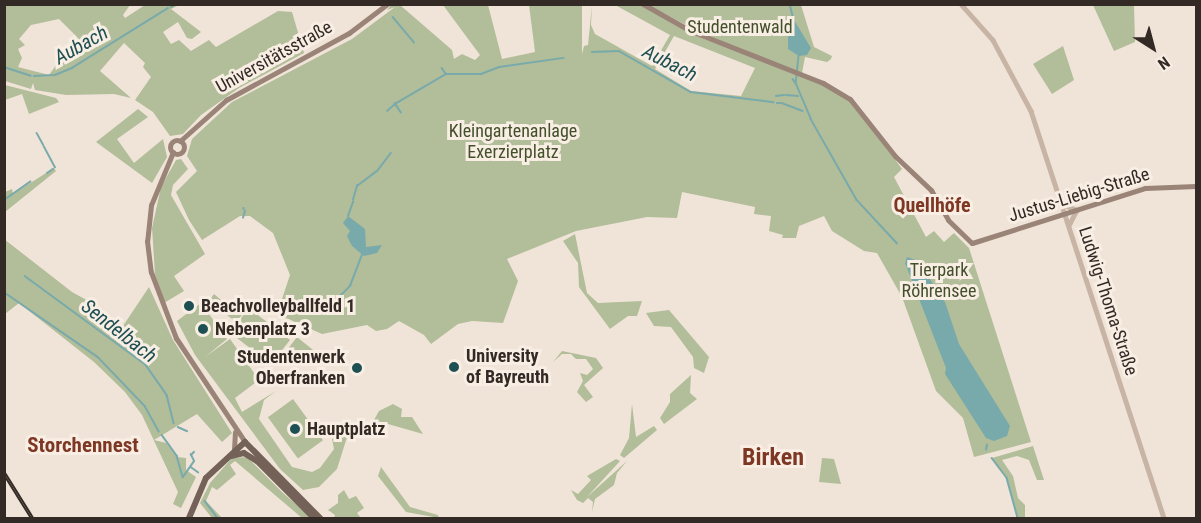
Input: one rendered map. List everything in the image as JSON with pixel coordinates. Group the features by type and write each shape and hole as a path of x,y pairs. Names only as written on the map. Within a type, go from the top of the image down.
{"main road":[{"name":"Universitätsstraße","path":"232,424 176,338 151,272 147,241 151,205 172,152 182,150 180,141 226,100 341,38 387,4"},
{"name":"Justus-Liebig-Straße","path":"643,4 691,31 799,73 856,104 895,156 931,190 945,217 972,243 1150,186 1197,186"},
{"path":"232,424 257,461 314,519"},
{"path":"232,424 237,439 234,450"},
{"path":"189,519 206,478 223,459 245,441"},
{"path":"245,441 320,519"},
{"path":"223,459 244,453 257,461"}],"street":[{"name":"Ludwig-Thoma-Straße","path":"961,4 982,26 1006,60 1042,138 1164,519"},
{"path":"1064,205 1077,210 1070,226"}],"green space":[{"path":"4,5 130,5 123,15 125,18 145,5 179,5 171,9 201,32 192,39 187,38 178,22 163,32 171,44 179,40 191,51 209,40 216,47 278,11 292,12 304,53 239,88 201,115 183,134 170,136 153,112 135,100 151,77 143,67 145,63 124,43 100,71 131,98 114,94 66,95 35,90 33,83 31,89 5,81","holes":["59,19 80,40 78,47 62,57 49,75 18,67 22,58 18,49 25,45 19,39 31,25"]},
{"path":"391,5 400,5 452,50 454,59 462,54 475,60 480,55 443,5 488,5 502,59 535,52 529,5 582,5 582,54 584,46 588,45 592,5 591,25 595,34 652,66 670,35 615,5 640,5 704,39 807,77 841,95 856,106 902,169 894,177 926,237 934,231 944,242 954,233 969,248 1031,442 974,457 963,418 936,391 902,297 877,253 864,251 832,231 824,216 799,226 796,238 782,238 783,235 769,231 771,216 754,214 755,207 682,192 677,218 647,217 576,231 507,259 518,281 503,323 472,321 458,324 431,344 424,335 399,321 387,329 376,331 367,325 322,334 277,314 290,275 273,233 250,216 240,216 202,240 189,220 176,192 197,171 187,156 192,139 232,102 352,39 395,7 387,10","holes":["674,36 755,68 741,96 691,91 655,69"]},
{"name":"Studentenwald","path":"648,5 801,5 814,47 832,56 827,62 805,57 802,73 707,36"},
{"path":"1093,5 1134,5 1135,42 1114,51"},
{"path":"1063,46 1074,80 1052,94 1033,64"},
{"path":"5,85 56,98 59,102 29,114 22,94 5,100"},
{"path":"138,109 148,117 117,139 134,163 163,139 167,157 152,183 96,142"},
{"path":"181,159 188,169 173,185 171,195 205,254 174,276 184,291 164,303 155,274 152,228 161,187 176,160"},
{"path":"54,168 56,171 5,212 5,192 12,189 13,194"},
{"path":"575,234 587,293 598,303 642,301 637,316 628,316 610,329 579,287 578,263 563,241"},
{"path":"4,239 72,292 101,308 121,329 149,287 173,340 232,433 222,442 197,414 154,440 166,443 177,457 186,458 186,470 196,477 181,508 173,504 178,492 142,415 125,392 94,362 19,303 5,314"},
{"path":"214,294 227,305 232,299 246,310 236,322 209,301"},
{"path":"201,303 227,339 205,357 230,339 259,380 235,398 242,412 276,391 264,400 259,419 292,467 312,472 320,468 334,449 332,439 340,434 348,434 337,469 319,487 303,490 280,469 195,355 177,321"},
{"path":"249,308 290,340 271,364 230,332"},
{"path":"669,310 709,357 704,373 694,368 693,357 671,327 654,326 646,313"},
{"path":"297,337 323,358 318,364 305,354 299,360 287,350"},
{"path":"562,351 596,358 603,368 584,385 593,397 586,402 577,392 583,381 580,373 587,375 593,369 586,359 576,359 571,354 562,354 553,362"},
{"path":"691,375 690,393 697,399 664,424 660,418 670,402 670,394"},
{"name":"Hauptplatz","path":"293,399 323,440 298,458 268,417"},
{"path":"393,404 402,409 401,417 412,417 423,434 374,420 379,411"},
{"path":"632,404 636,437 654,426 657,430 624,458 620,455 629,438"},
{"path":"1033,446 1044,480 1037,480 1029,460 1017,456 1002,460 1013,476 1018,498 1025,505 1025,518 1018,518 1007,478 992,458"},
{"path":"247,457 312,518 302,518 235,461 230,465 236,474 217,490 212,487 206,501 222,518 212,518 200,503 210,483 232,458"},
{"path":"822,458 834,459 841,484 819,482"},
{"path":"616,459 620,461 587,497 627,461 617,473 614,485 595,499 592,512 593,502 588,498 583,503 577,500 571,490 578,494 591,480 587,476"},
{"path":"381,467 410,507 438,515 439,518 406,512 378,476"},
{"path":"344,490 349,499 356,496 364,508 357,513 361,518 334,518 335,515 328,510 338,503 338,495"}],"water":[{"path":"794,20 811,48 807,55 799,56 788,49 788,28"},
{"path":"348,216 365,229 366,247 382,245 377,253 364,256 352,246 347,236 350,231 343,223"},
{"path":"907,257 918,261 945,302 959,344 1010,426 1007,436 994,441 986,438 945,374 946,368 905,263"}],"waterway":[{"name":"Aubach","path":"171,7 176,4"},
{"path":"790,4 794,20"},
{"name":"Aubach","path":"34,76 55,75 72,68 168,8"},
{"name":"Aubach","path":"393,17 414,42"},
{"name":"Aubach","path":"592,52 619,51 691,92 773,102"},
{"name":"Aubach","path":"799,56 796,83 811,119 857,200 897,243"},
{"name":"Aubach","path":"442,68 446,74 481,74 499,67 563,58"},
{"name":"Aubach","path":"4,67 31,76"},
{"path":"401,113 395,104 446,74"},
{"path":"776,96 784,95"},
{"path":"786,95 798,96"},
{"name":"Aubach","path":"782,103 803,111"},
{"path":"387,111 395,104"},
{"path":"37,133 43,144"},
{"path":"44,146 55,167"},
{"path":"378,170 391,153"},
{"path":"47,173 53,169"},
{"path":"353,200 357,186 377,171"},
{"path":"4,200 30,182"},
{"path":"348,216 353,202"},
{"path":"243,218 245,211"},
{"path":"317,311 329,307 350,286 362,255"},
{"name":"Sendelbach","path":"25,276 146,365 167,395 174,423"},
{"path":"4,292 98,357 145,406 159,431"},
{"name":"Sendelbach","path":"178,427 187,431"},
{"path":"162,435 177,456 183,477 194,461 191,455 194,452"},
{"path":"986,450 987,445"},
{"name":"Aubach","path":"992,458 1007,478 1018,518"},
{"path":"191,467 198,472"},
{"path":"205,501 218,518"}],"railway":[{"path":"4,473 32,518"}],"place":[{"name":"Beachvolleyballfeld 1","path":"189,306"},
{"name":"Nebenplatz 3","path":"203,329"},
{"name":"University of Bayreuth","path":"454,367"},
{"name":"Studentenwerk Oberfranken","path":"357,368"},
{"name":"Hauptplatz","path":"295,429"}],"district":[{"name":"Quellhöfe","path":"932,205"},
{"name":"Storchennest","path":"83,445"},
{"name":"Birken","path":"773,458"}],"park label":[{"name":"Kleingartenanlage Exerzierplatz","path":"513,142"},
{"name":"Tierpark Röhrensee","path":"939,281"}]}
